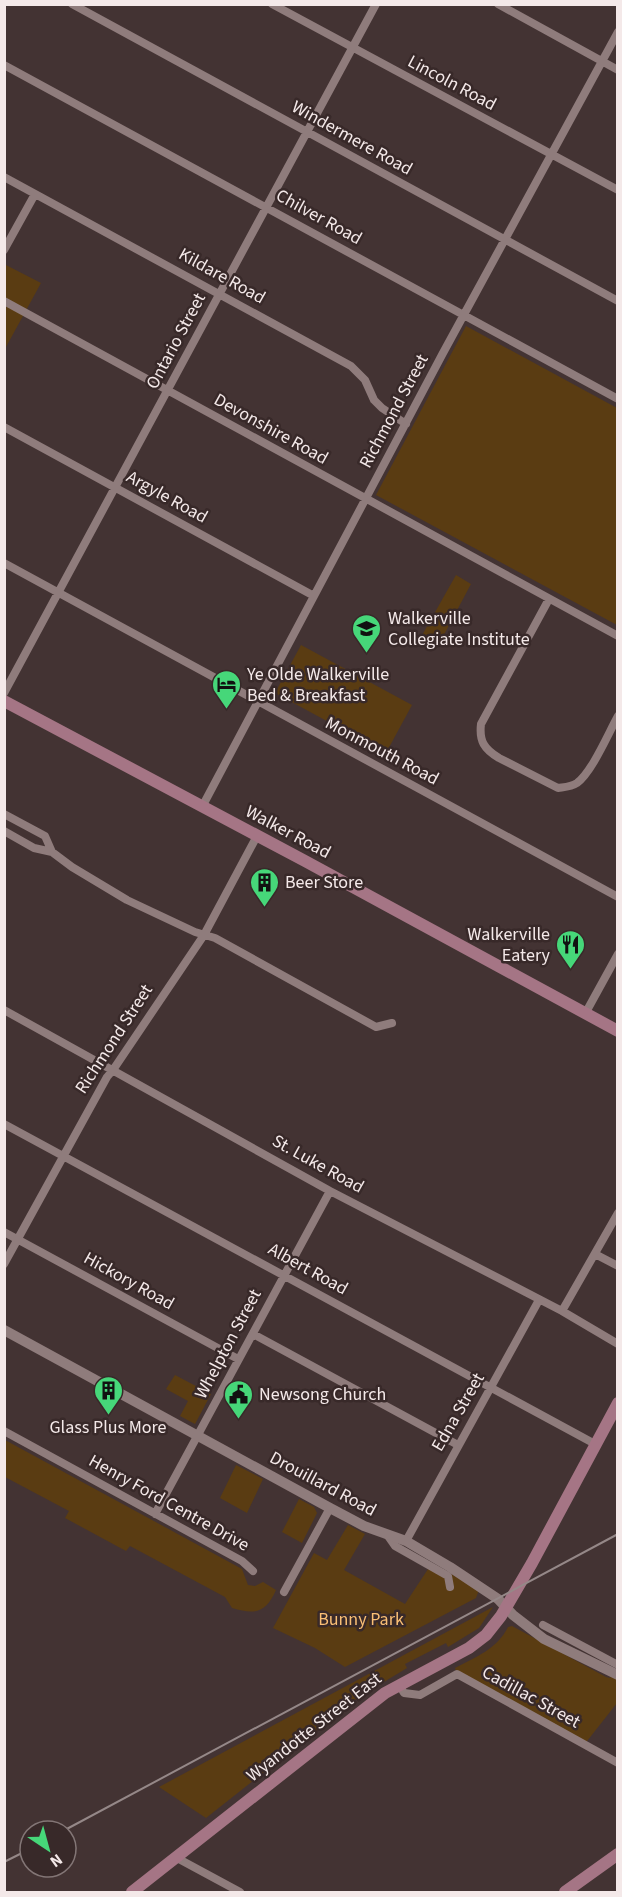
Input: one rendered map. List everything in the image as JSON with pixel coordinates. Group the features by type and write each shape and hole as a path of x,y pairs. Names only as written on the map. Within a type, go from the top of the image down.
{"main road":[{"name":"Walker Road","path":"4,700 618,1031"},
{"name":"Wyandotte Street East","path":"132,1893 385,1693 469,1648 486,1635 532,1563 618,1402"},
{"path":"565,1893 618,1854"}],"street":[{"name":"Windermere Road","path":"72,4 618,301"},
{"name":"Lincoln Road","path":"272,4 618,190"},
{"name":"Ontario Street","path":"4,693 376,4"},
{"path":"498,4 618,70"},
{"name":"Richmond Street","path":"202,807 618,32"},
{"name":"Chilver Road","path":"4,65 618,399"},
{"name":"Kildare Road","path":"4,177 351,366 365,380 374,400 406,424"},
{"path":"4,250 35,194"},
{"name":"Devonshire Road","path":"4,301 618,636"},
{"name":"Argyle Road","path":"4,427 314,596"},
{"name":"Monmouth Road","path":"4,563 618,897"},
{"path":"549,599 481,724 482,744 489,752 558,788 567,787 575,784 588,770 618,716"},
{"path":"4,814 45,836 52,852"},
{"path":"4,831 34,848 52,852 72,867 127,900 215,938 376,1027 392,1023"},
{"name":"Richmond Street","path":"4,1264 88,1109 107,1077 204,935 257,836"},
{"path":"585,1014 618,954"},
{"name":"St. Luke Road","path":"4,1010 330,1191 562,1311 618,1344"},
{"name":"Albert Road","path":"4,1124 595,1444"},
{"name":"Whelpton Street","path":"155,1514 330,1191"},
{"path":"562,1311 618,1213"},
{"name":"Hickory Road","path":"4,1232 238,1359"},
{"path":"595,1254 618,1266"},
{"name":"Edna Street","path":"406,1541 539,1300"},
{"name":"Drouillard Road","path":"4,1330 330,1508 388,1536 406,1541 483,1587 506,1606 513,1616 544,1639 618,1675"},
{"path":"253,1334 458,1445"},
{"name":"Henry Ford Centre Drive","path":"4,1431 242,1561 253,1571"},
{"path":"284,1592 330,1508"},
{"path":"388,1536 395,1546 448,1576 450,1587"},
{"path":"543,1625 618,1665"},
{"name":"Cadillac Street","path":"399,1685 404,1693 420,1695 457,1674 618,1764"},
{"path":"177,1858 240,1893"}],"green space":[{"path":"4,264 41,283 6,347 4,346"},
{"path":"466,326 617,408 617,625 376,495"},
{"path":"456,575 471,584 438,646 421,637"},
{"path":"301,645 412,705 386,753 275,693"},
{"path":"175,1375 211,1394 195,1424 180,1416 188,1401 166,1389"},
{"path":"5,1440 242,1569 248,1585 255,1586 263,1582 276,1590 272,1598 264,1608 259,1610 247,1611 232,1608 225,1597 130,1546 126,1551 65,1518 69,1511 5,1477"},
{"path":"236,1465 263,1479 247,1513 220,1498"},
{"path":"299,1499 314,1507 317,1513 302,1543 282,1532"},
{"name":"Bunny Park","path":"348,1525 365,1534 344,1570 405,1604 432,1563 479,1590 476,1598 345,1667 315,1648 273,1628 314,1553 327,1560"},
{"path":"493,1607 479,1628 448,1647 446,1643 405,1664 407,1668 359,1697 206,1818 159,1787"},
{"path":"512,1626 606,1677 610,1678 612,1674 617,1675 617,1703 584,1745 457,1674 455,1668 492,1647 508,1627"}],"railway":[{"path":"78,1823 618,1534"},
{"path":"4,1862 18,1855"}],"place":[{"name":"Walkerville Collegiate Institute","path":"367,654"},
{"name":"Ye Olde Walkerville Bed & Breakfast","path":"226,710"},
{"name":"Beer Store","path":"264,908"},
{"name":"Walkerville Eatery","path":"571,970"},
{"name":"Glass Plus More","path":"108,1416"},
{"name":"Newsong Church","path":"238,1420"}]}
